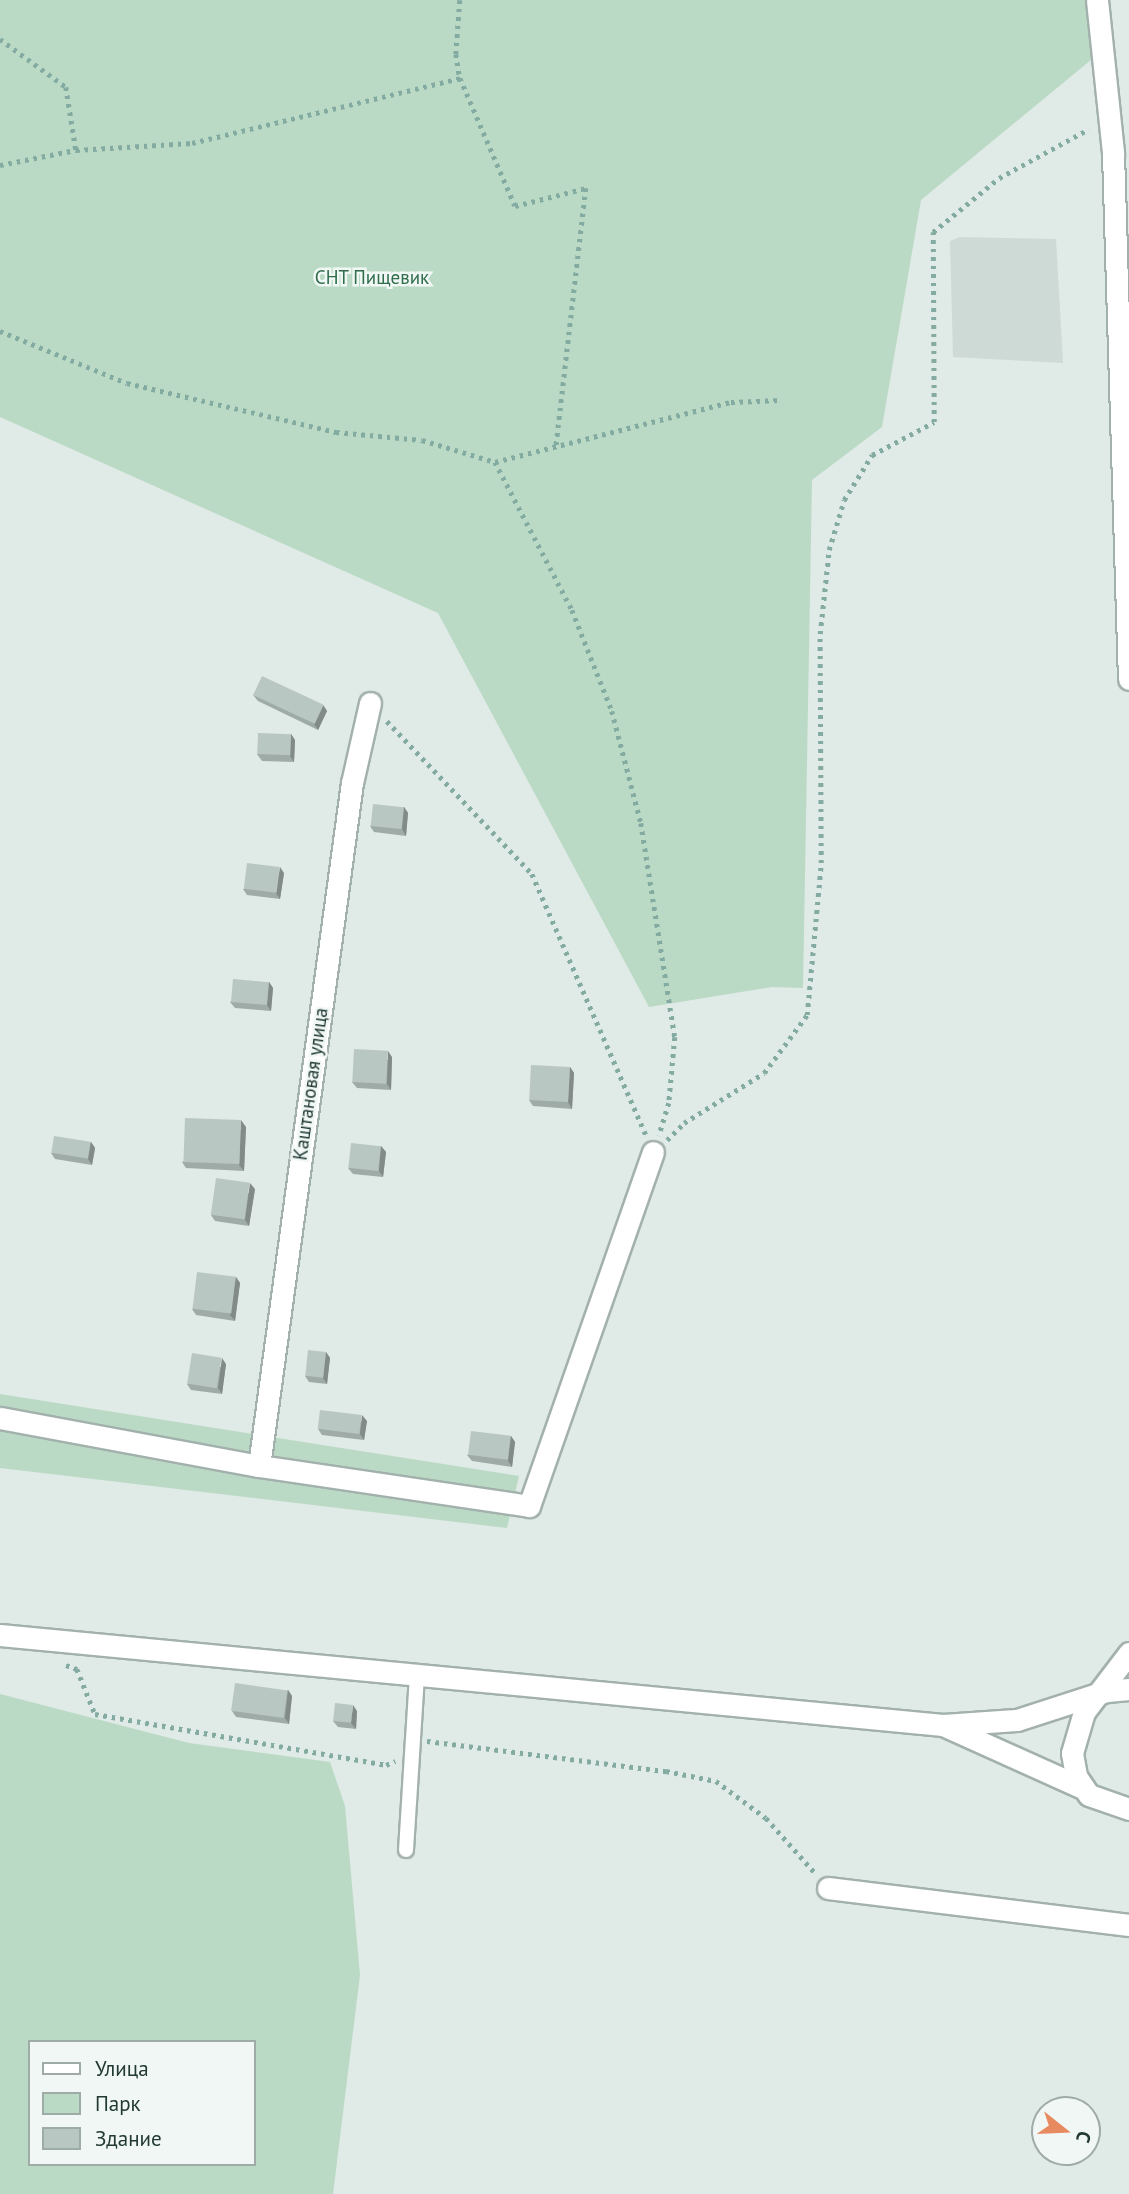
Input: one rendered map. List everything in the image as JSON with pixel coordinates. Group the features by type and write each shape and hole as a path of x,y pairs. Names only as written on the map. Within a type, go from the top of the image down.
{"street":[{"path":"1097,0 1110,118 1121,151 1129,679"},
{"name":"Каштановая улица","path":"259,1466 352,783 370,703"},
{"path":"0,1418 259,1466 529,1506 653,1152"},
{"path":"0,1635 943,1725 1017,1720 1092,1699 1107,1691 1129,1689"},
{"path":"1081,1787 1072,1754 1078,1726 1092,1699 1129,1653"},
{"path":"943,1725 1081,1787 1099,1800 1129,1809"},
{"path":"828,1888 1129,1924"}],"lane":[{"path":"406,1850 416,1673"}],"path":[{"path":"460,0 456,54 460,78 515,206 586,188 556,446"},
{"path":"0,39 66,87 76,150"},
{"path":"0,165 76,150 192,143 460,78"},
{"path":"653,1152 684,1123 764,1073 807,1015 821,863 820,634 829,550 844,500 872,456 934,422 933,232 999,178 1110,118"},
{"path":"0,331 127,383 336,432 422,440 495,462 731,402 781,400"},
{"path":"495,462 572,610 612,711 641,823 675,1037 669,1103 653,1152"},
{"path":"370,703 531,874 653,1152"},
{"path":"58,1662 77,1669 95,1714 386,1765 412,1755 423,1741 666,1770 716,1781 766,1818 828,1888"}],"shaded area":[{"path":"960,237 1056,239 1063,363 953,357 950,241"}],"green space":[{"name":"СНТ Пищевик","path":"0,0 1097,0 1103,50 921,200 882,427 812,480 803,988 772,987 649,1007 438,613 0,417"},
{"path":"0,1394 519,1476 507,1528 0,1468"},
{"path":"0,1694 189,1743 330,1762 345,1806 360,1975 333,2194 0,2194"}],"building":[{"path":"262,676 324,705 315,724 253,695"},
{"path":"258,733 291,734 290,755 257,754"},
{"path":"373,804 404,807 402,829 371,826"},
{"path":"247,863 280,867 277,893 244,889"},
{"path":"233,979 269,982 267,1005 231,1002"},
{"path":"354,1049 388,1051 386,1084 352,1082"},
{"path":"531,1065 570,1067 568,1102 529,1100"},
{"path":"185,1118 241,1120 239,1164 183,1162"},
{"path":"54,1136 91,1142 88,1159 51,1153"},
{"path":"351,1143 381,1146 378,1171 348,1168"},
{"path":"216,1178 250,1183 245,1219 211,1215"},
{"path":"197,1272 236,1277 231,1313 192,1309"},
{"path":"308,1350 326,1352 323,1378 305,1376"},
{"path":"192,1353 222,1358 217,1388 187,1384"},
{"path":"320,1410 362,1415 359,1434 318,1429"},
{"path":"471,1431 511,1436 508,1460 468,1455"},
{"path":"235,1683 287,1690 284,1718 231,1711"},
{"path":"335,1703 353,1705 351,1723 333,1721"}]}
